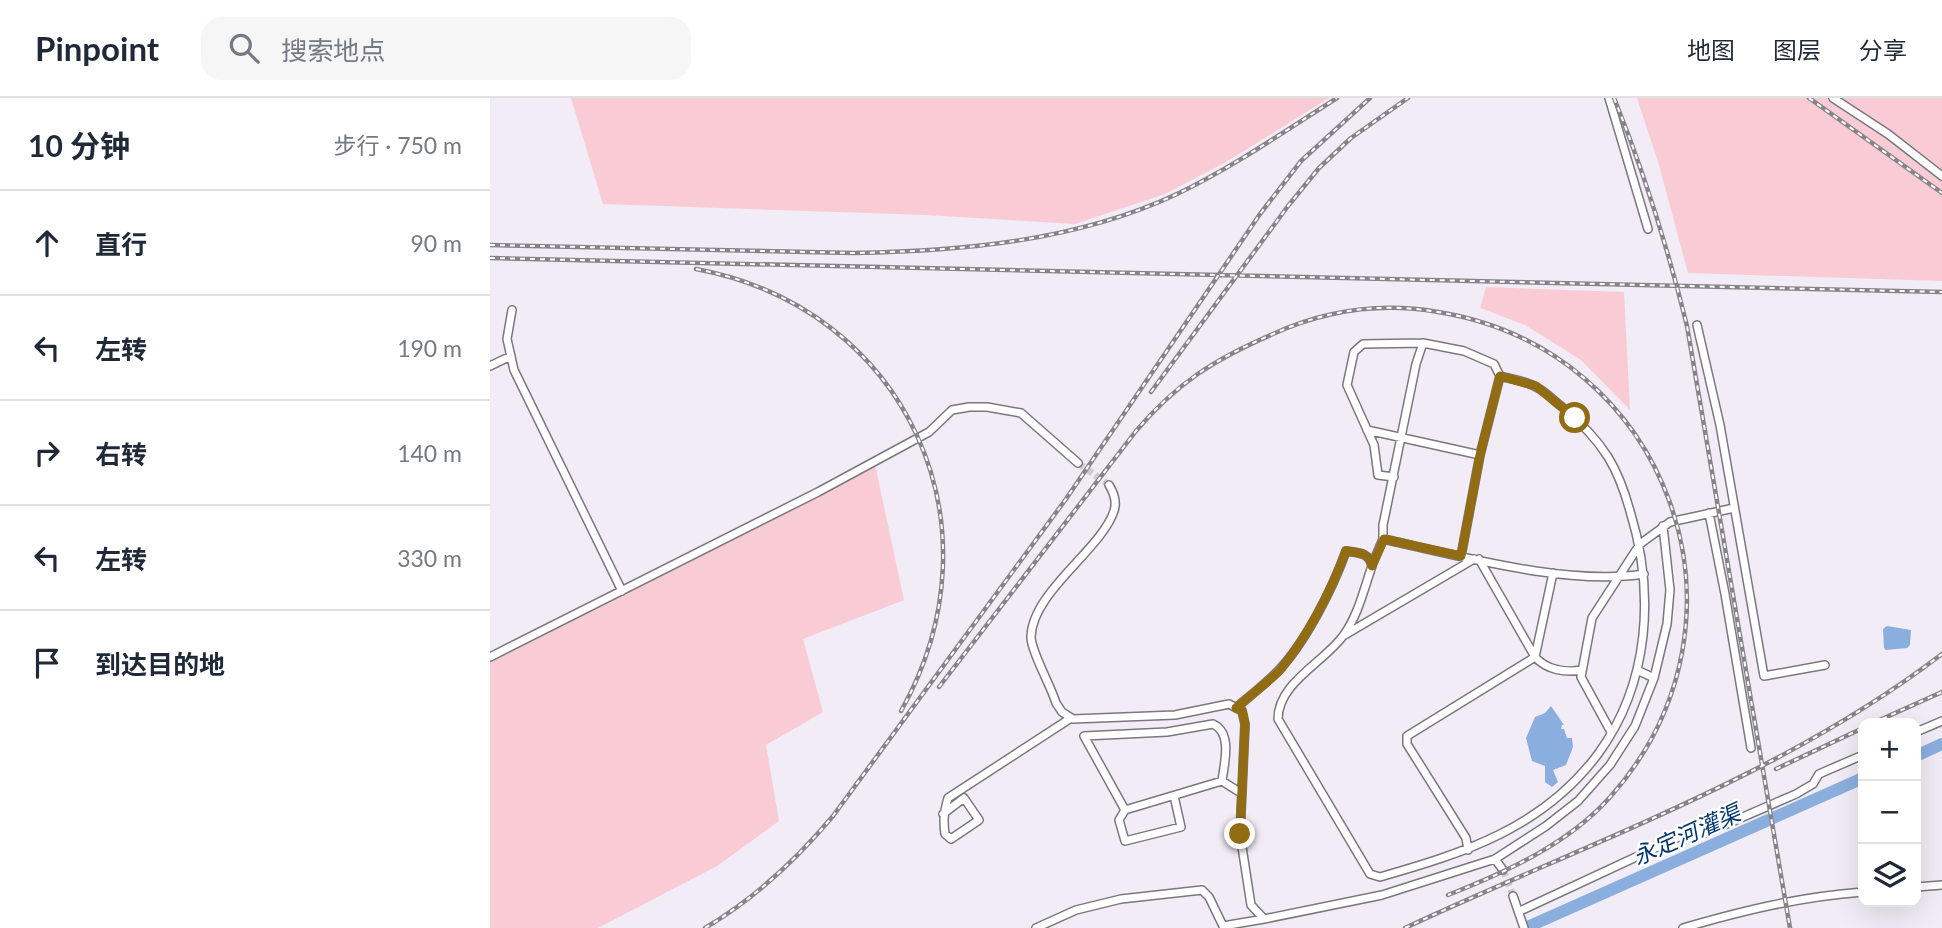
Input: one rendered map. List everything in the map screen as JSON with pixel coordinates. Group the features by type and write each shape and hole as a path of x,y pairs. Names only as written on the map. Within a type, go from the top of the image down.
{"street":[{"path":"1609,98 1648,229"},
{"path":"1833,98 1888,134 1942,176"},
{"path":"512,310 507,339 514,370 622,591"},
{"path":"1697,325 1720,425 1764,676 1825,665"},
{"path":"1423,343 1416,364 1383,525 1384,539 1355,614 1342,636 1283,696 1278,709 1278,719 1370,874 1380,877 1468,850 1540,811 1570,785 1598,754 1620,716 1637,670 1645,631 1644,574 1640,544 1625,493 1608,456 1575,418 1536,386 1500,376"},
{"path":"1394,477 1378,475 1374,445 1347,385 1354,352 1363,344 1423,343 1464,351 1494,364 1500,376 1480,455 1461,556"},
{"path":"490,366 511,356"},
{"path":"490,657 817,492 929,432 952,410 987,407 1021,414 1078,463"},
{"path":"1367,430 1480,455"},
{"path":"1110,485 1116,500 1114,512 1100,534 1066,573 1037,613 1031,638 1056,702 1062,712 1071,718 1112,719 1175,715 1229,704 1242,710 1245,724 1240,834 1251,905 1264,919"},
{"path":"1611,732 1581,677 1592,618 1640,544 1670,522 1734,508"},
{"path":"1709,513 1751,748"},
{"path":"1036,928 1076,910 1110,902 1202,890 1209,897 1223,926 1264,919 1382,895 1494,859 1546,826 1578,801 1610,765 1635,726 1654,678 1667,624 1670,590 1664,526"},
{"path":"1384,539 1553,573 1617,579 1644,574"},
{"path":"1236,708 1287,660 1331,590 1346,551 1366,554 1371,558 1372,566"},
{"path":"1342,636 1477,559"},
{"path":"1477,559 1535,657 1544,666 1572,672 1583,670"},
{"path":"1468,850 1466,838 1407,744 1407,736 1535,657 1553,573"},
{"path":"1637,670 1654,678"},
{"path":"943,814 964,798 979,820 951,839 944,834 943,814 948,798 1071,718"},
{"path":"1921,730 1942,721"},
{"path":"1125,810 1084,736 1167,732 1213,723 1223,733 1226,745 1222,781"},
{"path":"1520,911 1694,830 1706,833 1796,794 1813,784 1819,774 1858,757"},
{"path":"1174,796 1181,827 1125,841 1119,820 1125,810 1222,781 1241,793"},
{"path":"1451,857 1455,871"},
{"path":"1494,859 1503,870"},
{"path":"1921,887 1942,885"},
{"path":"1683,928 1812,896 1858,891"},
{"path":"1513,896 1524,928"}],"shaded area":[{"path":"571,98 1329,98 1226,162 1165,194 1075,224 926,215 603,204"},
{"path":"1637,98 1942,98 1942,281 1688,273 1659,165"},
{"path":"1486,287 1624,292 1630,410 1581,360 1525,325 1480,308"},
{"path":"874,460 904,600 803,639 823,712 766,745 779,821 717,866 598,928 490,928 490,656"}],"water":[{"path":"1887,626 1911,630 1910,645 1907,648 1886,650 1883,629"},
{"path":"1551,706 1564,725 1561,729 1564,729 1567,738 1572,738 1573,747 1566,765 1553,770 1558,782 1552,787 1545,782 1545,766 1532,761 1526,738 1535,717 1545,713"}],"waterway":[{"name":"永定河灌渠","path":"1921,754 1942,744"},
{"name":"永定河灌渠","path":"1525,928 1858,780"}],"tunnel":[{"path":"1078,463 1109,485"},
{"path":"1503,870 1513,896"}],"railway":[{"path":"490,245 854,253 978,246 1060,233 1100,223 1177,194 1239,160 1337,98"},
{"path":"705,928 774,877 805,848 833,816 1066,499 1260,214 1301,161 1370,98"},
{"path":"1151,392 1319,168 1351,138 1408,98"},
{"path":"1614,98 1655,211 1687,326 1790,928"},
{"path":"1809,98 1942,193"},
{"path":"490,258 1942,292"},
{"path":"696,269 769,292 831,328 881,377 917,435 938,500 943,569 931,640 901,711"},
{"path":"939,687 1136,431 1183,385 1215,363 1252,343 1313,319 1374,308 1438,312 1518,336 1584,378 1635,435 1670,502 1686,575 1682,651 1658,726 1611,796 1576,828 1536,855 1448,895"},
{"path":"1405,928 1749,772 1816,737 1880,698 1942,654"},
{"path":"1884,718 1942,692"},
{"path":"1776,769 1858,730"}],"route":[{"path":"1240,834 1245,724 1242,710 1236,708 1279,670 1309,628 1331,590 1346,551 1366,554 1371,558 1372,566 1384,539 1461,556 1480,455 1500,376 1536,386 1575,418"}]}
